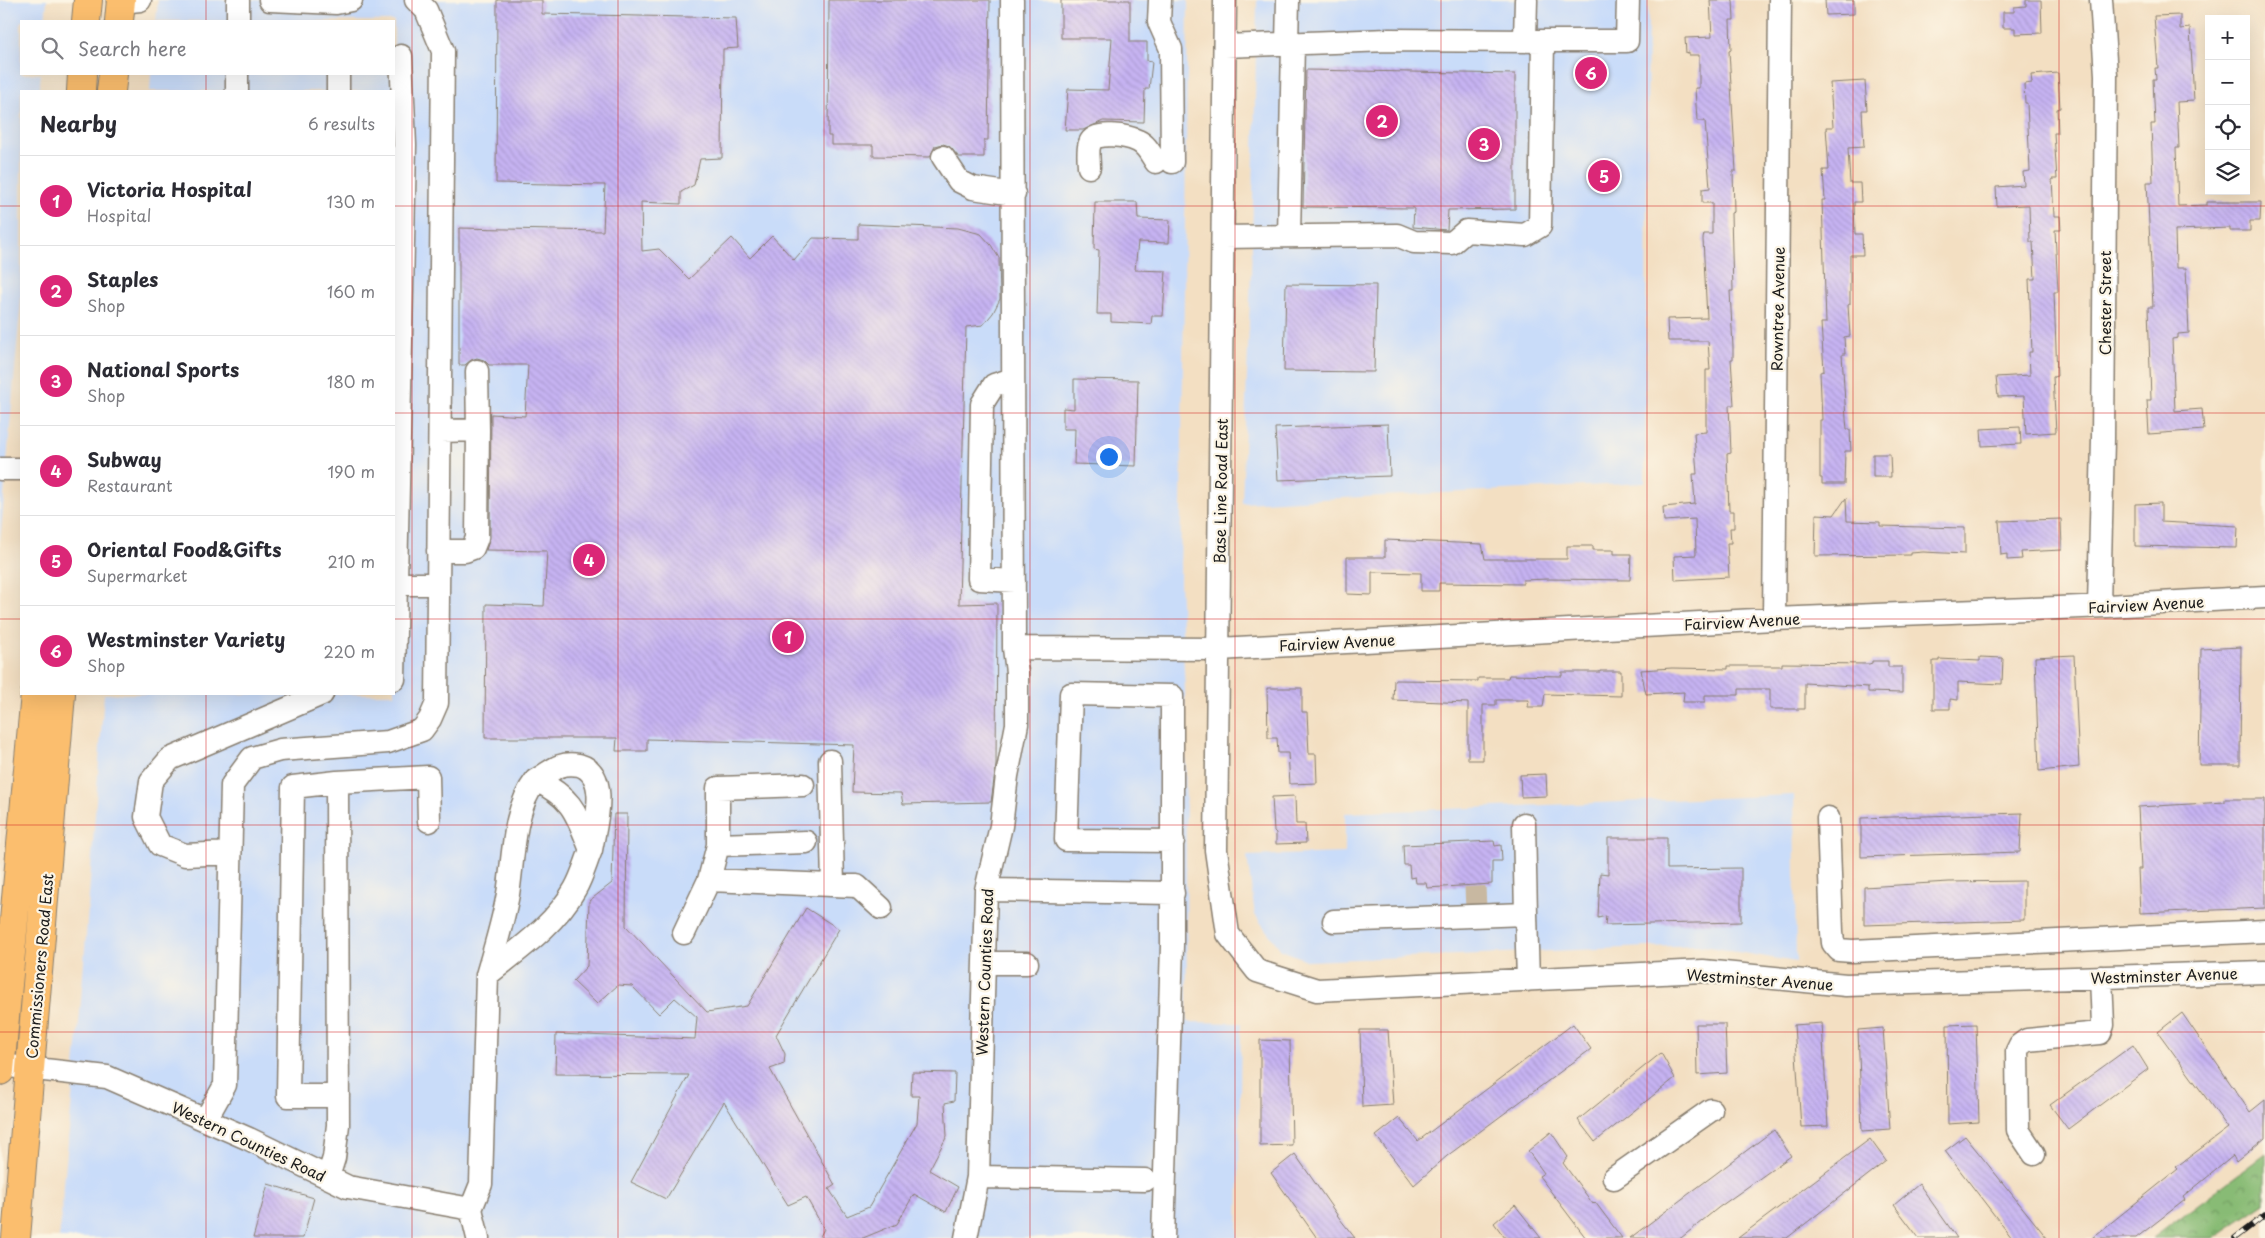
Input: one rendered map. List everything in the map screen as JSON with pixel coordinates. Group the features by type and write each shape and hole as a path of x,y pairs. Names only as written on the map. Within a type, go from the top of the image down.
{"main road":[{"path":"86,20 88,0"},
{"path":"81,90 82,75"},
{"path":"111,90 113,75"},
{"name":"Commissioners Road East","path":"0,1071 34,695"},
{"name":"Commissioners Road East","path":"16,1238 61,695"}],"street":[{"path":"238,0 238,20"},
{"path":"270,0 340,5"},
{"path":"206,1120 225,1085 232,785 252,758 280,750 388,742 422,730 430,719 437,703 444,51 426,10 416,0"},
{"name":"Western Counties Road","path":"966,1238 978,1177 986,890 1001,826 1007,776 1017,724 1017,672 1014,648 1012,0"},
{"path":"1089,167 1089,144 1092,139 1102,135 1138,141 1164,162 1171,49 1159,22 1160,0"},
{"name":"Base Line Road East","path":"1225,0 1216,850 1228,934 1257,971"},
{"path":"1288,0 1290,44 1289,236"},
{"path":"1223,236 1397,234 1414,242 1452,243 1466,231 1525,235 1540,226 1534,41 1526,0"},
{"path":"1225,46 1418,40 1628,41 1628,0"},
{"name":"Rowntree Avenue","path":"1774,619 1780,0"},
{"name":"Chester Street","path":"2099,606 2103,439 2106,75 2101,0"},
{"path":"395,647 401,56"},
{"path":"237,90 238,75"},
{"path":"338,75 338,90"},
{"path":"942,157 959,181 973,188 1014,194"},
{"path":"438,551 465,551 473,548 477,538 477,371"},
{"path":"1013,379 994,385 982,404 971,578 1014,581"},
{"path":"440,431 478,430"},
{"path":"0,469 20,469"},
{"path":"397,584 438,584"},
{"name":"Fairview Avenue","path":"1014,648 1219,648 1774,619 2099,606 2265,597"},
{"path":"1163,1238 1173,893 1173,841 1172,696 1071,694 1066,840 1173,841"},
{"path":"230,853 186,855 160,845 146,817 151,781 170,758 320,695"},
{"path":"830,761 833,885"},
{"path":"478,1238 471,1209 481,1184 486,975 497,945 507,896 519,816 528,791 536,780 559,766 573,764 586,767 596,778 599,796 591,850 575,889 555,916 539,932 486,975"},
{"path":"338,1096 288,1096 293,787 337,782 428,777 429,821"},
{"path":"536,780 556,790 574,807 591,850"},
{"path":"328,1177 334,1158 338,1125 337,782"},
{"path":"684,933 709,880 718,845 718,788 803,785"},
{"path":"1828,818 1832,932 1833,943 1839,950 1838,985"},
{"path":"1524,824 1528,980"},
{"path":"718,845 806,842"},
{"path":"709,880 857,886 880,908"},
{"path":"986,890 1173,893"},
{"path":"1334,921 1451,917 1483,904 1526,914"},
{"path":"1451,917 1483,904"},
{"path":"1839,950 1852,951 2265,930"},
{"path":"984,963 1027,963"},
{"name":"Westminster Avenue","path":"1257,971 1316,990 1703,971 1838,985 2265,972"},
{"path":"2034,1154 2018,1130 2017,1051 2020,1045 2027,1040 2100,1033 2103,1025 2102,977"},
{"name":"Western Counties Road","path":"0,1065 107,1077 206,1120 348,1187 471,1209"},
{"path":"1614,1178 1711,1110"},
{"path":"978,1177 1145,1180"}],"shaded area":[{"path":"0,0 47,0 45,20 20,20 20,75 41,75 39,90 20,90 20,311 0,542"},
{"path":"158,0 1188,0 1180,582 1185,691 1187,1022 1241,1023 1238,1238 59,1238 81,1002 104,695 395,695 395,90 150,90 151,75 395,75 395,20 156,20"},
{"path":"1257,0 1648,0 1645,483 1242,503 1252,247"},
{"path":"1794,795 1796,962 1697,945 1309,961 1281,950 1255,915 1247,856 1345,853 1345,813"}],"green space":[{"path":"2265,1154 2265,1203 2213,1238 2153,1238"}],"building":[{"path":"497,0 542,0 542,14 736,18 738,48 723,49 722,158 700,159 694,185 681,192 681,204 641,202 642,251 659,249 689,279 732,238 750,258 772,236 794,260 813,238 858,239 858,224 958,228 981,234 991,245 999,258 1000,299 993,313 983,325 966,327 959,604 997,603 996,765 991,802 903,804 901,793 852,792 854,745 647,739 647,751 616,751 617,738 485,738 486,604 544,606 547,551 486,550 490,538 491,414 525,416 528,365 489,365 484,360 477,358 465,365 459,365 459,228 603,231 605,185 496,183"},
{"path":"829,0 990,0 988,140 984,140 984,157 959,157 949,146 943,144 935,146 930,157 873,156 873,145 831,145 831,136 828,136"},
{"path":"1061,0 1130,0 1130,42 1147,42 1147,61 1152,62 1149,89 1145,89 1144,122 1103,121 1083,130 1065,130 1068,89 1108,90 1112,38 1061,38"},
{"path":"1710,0 1733,0 1734,20 1730,20 1731,50 1729,51 1736,171 1733,171 1734,212 1731,213 1733,291 1730,291 1734,405 1729,405 1731,453 1727,454 1729,511 1734,511 1734,528 1730,528 1731,543 1727,543 1729,577 1675,580 1674,556 1696,555 1695,519 1664,521 1663,507 1695,504 1693,474 1697,474 1694,433 1706,432 1706,370 1710,370 1708,341 1668,341 1667,319 1707,318 1703,239 1704,234 1712,234 1712,203 1702,203 1702,189 1710,188 1705,121 1697,121 1695,88 1699,88 1699,55 1689,55 1689,52 1686,53 1685,38 1712,37"},
{"path":"1825,0 1854,0 1854,14 1826,15"},
{"path":"2026,0 2041,0 2042,33 2015,34 2015,28 2003,28 2003,12 2014,12 2014,7 2026,6"},
{"path":"2180,15 2180,29 2190,28 2194,101 2177,102 2179,148 2176,148 2178,206 2207,205 2207,202 2261,202 2260,221 2250,221 2250,231 2230,231 2230,228 2175,230 2176,268 2186,268 2189,333 2178,334 2178,338 2172,339 2175,411 2202,409 2204,430 2149,434 2147,400 2151,400 2148,307 2153,307 2147,182 2153,182 2151,124 2155,124 2153,79 2156,79 2155,68 2158,68 2154,16"},
{"path":"1306,70 1515,74 1515,209 1448,210 1447,230 1413,227 1414,208 1303,207"},
{"path":"2058,73 2060,108 2057,109 2058,133 2054,133 2057,179 2052,179 2054,216 2060,216 2061,230 2055,230 2058,292 2054,292 2057,376 2053,377 2056,432 2026,434 2024,396 1998,397 1996,377 2030,375 2029,352 2032,352 2029,279 2035,279 2033,242 2030,242 2029,205 1997,206 1996,187 2024,185 2023,172 2030,171 2027,103 2025,103 2024,84 2032,83 2031,75"},
{"path":"1865,81 1867,110 1862,110 1864,147 1848,148 1850,183 1860,183 1861,202 1854,202 1855,234 1862,234 1863,255 1850,255 1850,304 1848,305 1850,336 1844,337 1845,354 1842,354 1846,419 1847,429 1850,429 1851,451 1845,451 1844,484 1822,484 1822,478 1820,478 1820,420 1822,420 1820,372 1824,371 1821,323 1826,323 1822,200 1825,200 1823,170 1829,170 1826,127 1833,127 1830,83"},
{"path":"1095,202 1137,202 1138,219 1170,220 1169,243 1138,242 1135,270 1166,271 1163,316 1152,316 1151,324 1111,322 1111,314 1097,314 1099,250 1094,249"},
{"path":"1286,284 1376,285 1374,372 1284,371"},
{"path":"1074,379 1138,380 1136,466 1074,464 1075,429 1063,429 1063,408 1074,409"},
{"path":"1388,424 1390,476 1278,480 1275,428"},
{"path":"2020,427 2021,444 1982,446 1981,429"},
{"path":"1873,454 1890,454 1891,477 1873,477"},
{"path":"1846,498 1847,521 1880,522 1880,526 1965,528 1965,554 1923,552 1911,553 1911,555 1815,556 1816,514 1834,515"},
{"path":"2161,503 2161,522 2238,526 2237,548 2135,546 2135,504"},
{"path":"2061,519 2062,550 2021,552 2022,559 2007,560 2007,554 2001,555 1999,521"},
{"path":"1385,540 1482,544 1485,559 1567,559 1567,546 1593,546 1593,550 1614,550 1614,554 1631,554 1630,580 1548,579 1523,580 1523,584 1439,583 1439,591 1421,591 1421,573 1372,572 1372,595 1347,594 1347,557 1385,557"},
{"path":"2241,647 2240,765 2199,765 2201,649"},
{"path":"2074,655 2079,767 2039,771 2035,657"},
{"path":"1980,657 2003,658 2002,684 1958,682 1958,700 1950,699 1950,709 1933,709 1933,661 1939,661 1939,659 1980,661"},
{"path":"1872,661 1888,661 1888,667 1902,667 1902,693 1868,692 1868,687 1805,683 1805,709 1770,709 1770,689 1739,689 1739,695 1705,695 1705,702 1683,702 1684,692 1646,694 1641,670 1672,668 1728,669 1728,666 1782,666 1782,663 1869,664"},
{"path":"1621,671 1621,696 1545,694 1543,707 1528,707 1529,700 1496,700 1496,705 1483,705 1483,760 1468,760 1468,703 1393,700 1394,680 1478,681 1478,678 1508,678 1509,675 1562,676 1562,672"},
{"path":"1267,688 1302,688 1302,712 1307,712 1309,754 1316,754 1317,783 1290,784 1288,753 1278,753 1277,738 1268,738"},
{"path":"1546,774 1547,796 1521,797 1520,775"},
{"path":"1295,796 1296,824 1305,824 1306,843 1276,844 1272,797"},
{"path":"2225,799 2265,799 2265,908 2140,913 2138,869 2141,869 2138,807 2225,802"},
{"path":"2022,813 2020,852 1861,857 1861,818"},
{"path":"614,814 627,814 626,926 707,1012 747,1006 806,908 839,929 776,1035 785,1054 784,1064 770,1069 835,1185 829,1189 847,1216 869,1207 917,1123 919,1096 911,1096 912,1072 955,1073 954,1101 945,1103 947,1136 929,1170 958,1187 946,1212 914,1194 897,1224 863,1238 819,1238 824,1229 806,1197 788,1205 724,1102 666,1199 631,1182 689,1075 555,1074 556,1034 695,1039 697,1017 675,998 659,1014 632,986 618,985 597,1004 573,981 587,966 589,901 612,883"},
{"path":"1608,838 1667,838 1667,869 1741,868 1741,922 1605,925 1606,916 1598,918 1600,873 1608,874"},
{"path":"1494,841 1495,846 1501,845 1502,861 1492,861 1492,884 1427,888 1426,883 1416,883 1415,877 1410,878 1409,865 1404,865 1403,845"},
{"path":"2024,881 2024,920 1864,925 1864,887 1949,882"},
{"path":"2182,1013 2250,1112 2265,1100 2265,1138 2236,1162 2233,1156 2183,1197 2185,1200 2136,1238 2092,1238 2178,1169 2176,1167 2228,1128 2158,1032"},
{"path":"1822,1023 1828,1126 1801,1127 1794,1025"},
{"path":"1573,1024 1591,1049 1447,1156 1414,1185 1376,1136 1399,1118 1418,1141"},
{"path":"1696,1024 1725,1024 1727,1073 1697,1075"},
{"path":"1976,1024 1979,1122 1948,1124 1947,1025"},
{"path":"1883,1028 1890,1129 1862,1131 1858,1030"},
{"path":"1360,1030 1388,1030 1393,1105 1362,1107"},
{"path":"1260,1040 1290,1041 1292,1145 1260,1146"},
{"path":"2133,1045 2148,1069 2068,1129 2050,1105"},
{"path":"1661,1053 1675,1078 1595,1142 1578,1120"},
{"path":"1774,1130 1791,1156 1718,1208 1681,1238 1630,1238"},
{"path":"1551,1132 1568,1157 1563,1163 1593,1204 1595,1202 1622,1238 1586,1238 1539,1176 1544,1173 1528,1151"},
{"path":"1965,1136 2047,1238 2012,1238 1945,1151"},
{"path":"1870,1139 1886,1161 1787,1238 1738,1238"},
{"path":"1295,1154 1355,1238 1317,1238 1271,1173"},
{"path":"268,1184 314,1198 303,1238 253,1238"},
{"path":"1919,1184 1957,1238 1919,1238 1894,1205"},
{"path":"1515,1205 1541,1238 1505,1238 1494,1223"}],"tunnel":[{"path":"1465,898 1486,897"}],"railway":[{"path":"2235,1238 2265,1215"}],"place":[{"name":"Westminster Variety","path":"1591,73"},
{"name":"Staples","path":"1382,121"},
{"name":"National Sports","path":"1484,144"},
{"name":"Oriental Food&Gifts","path":"1604,176"},
{"name":"Subway","path":"589,560"},
{"name":"Victoria Hospital","path":"788,637"}]}
